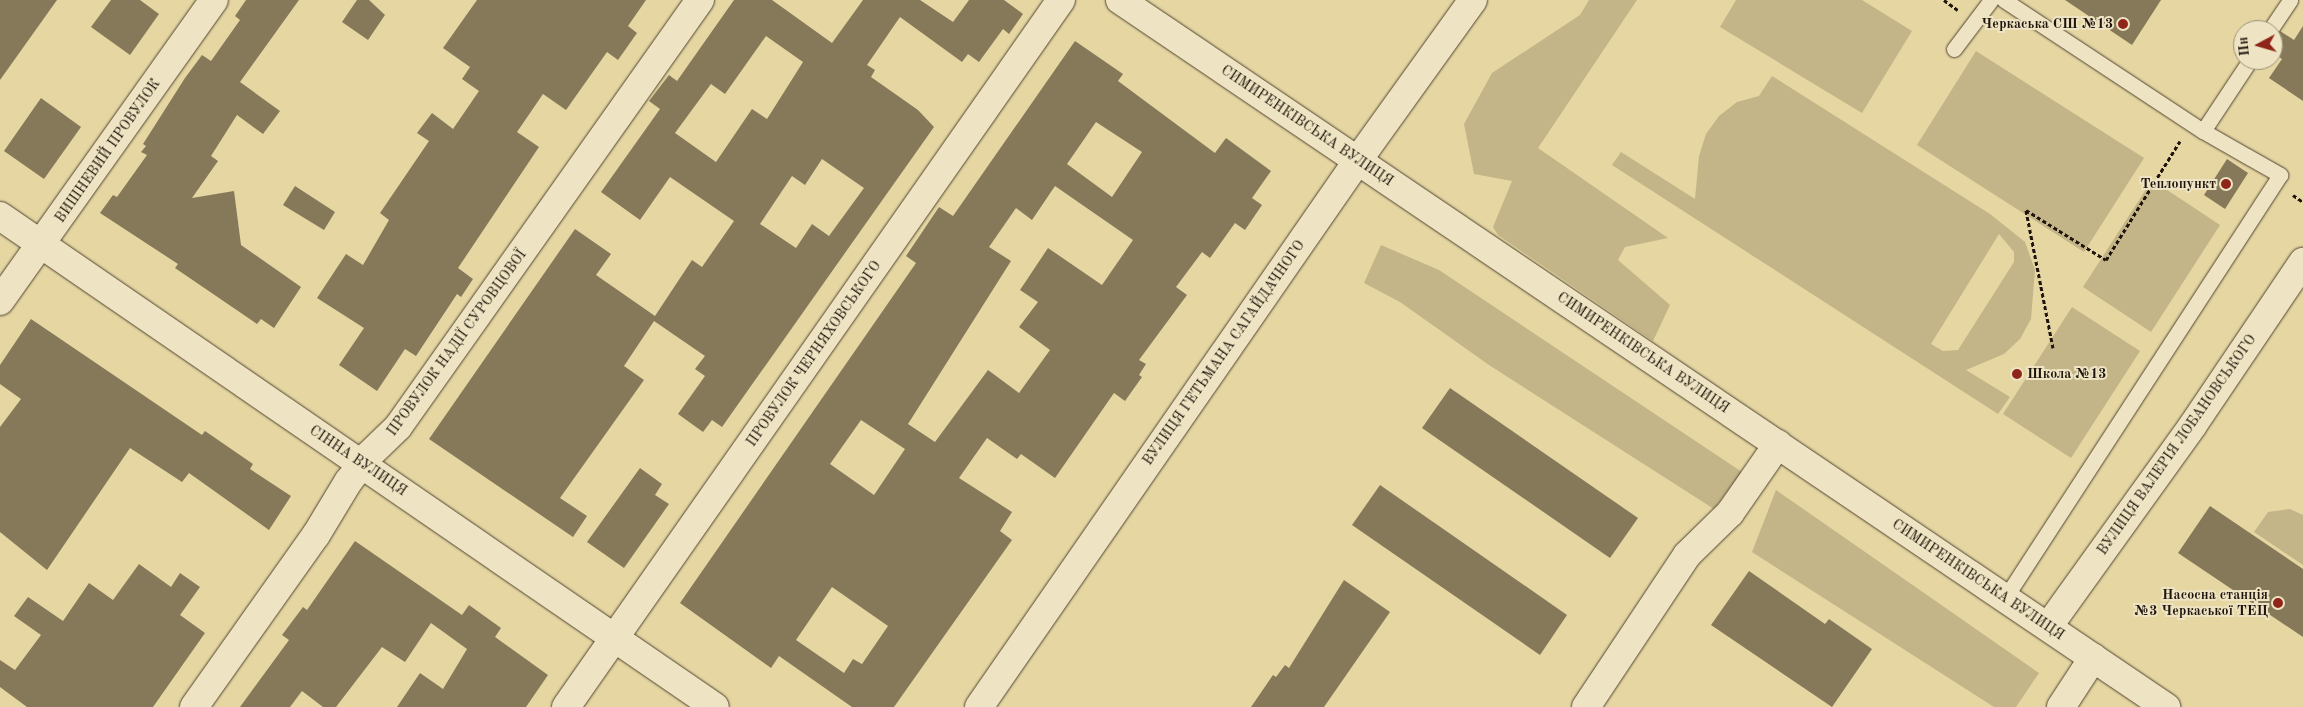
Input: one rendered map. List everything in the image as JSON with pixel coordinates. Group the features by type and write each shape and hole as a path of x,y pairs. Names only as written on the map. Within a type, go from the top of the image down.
{"street":[{"name":"ВИШНЕВИЙ ПРОВУЛОК","path":"0,301 42,245 214,0"},
{"name":"ПРОВУЛОК НАДІЇ СУРОВЦОВОЇ","path":"194,707 316,535 362,464 398,427 700,0"},
{"name":"ПРОВУЛОК ЧЕРНЯХОВСЬКОГО","path":"566,707 1061,0"},
{"name":"СИМИРЕНКІВСЬКА ВУЛИЦЯ","path":"1120,0 2166,707"},
{"name":"ВУЛИЦЯ ГЕТЬМАНА САГАЙДАЧНОГО","path":"979,707 1358,160 1473,0"},
{"name":"СІННА ВУЛИЦЯ","path":"0,216 716,707"},
{"name":"ВУЛИЦЯ ВАЛЕРІЯ ЛОБАНОВСЬКОГО","path":"2048,627 2193,425 2303,262"},
{"path":"1586,707 1687,555 1730,512 1778,444"},
{"path":"2061,707 2093,658"}],"lane":[{"path":"1954,49 1991,0"},
{"path":"2004,0 2197,127 2280,175 2005,598"},
{"path":"2277,20 2290,0"},
{"path":"2197,127 2242,70"}],"path":[{"path":"2054,348 2026,210 2106,260 2197,127"}],"shaded area":[{"path":"1589,0 1637,0 1538,148 1668,238 1625,247 1618,260 1670,305 1653,341 1498,235 1493,227 1512,181 1474,174 1464,124 1492,73 1580,15"},
{"path":"1736,0 1862,0 1912,31 1862,113 1720,27"},
{"path":"1976,51 2144,158 2084,252 1917,145"},
{"path":"1772,76 1990,214 2025,242 2035,270 2031,319 2020,339 2004,354 1966,370 2010,397 1998,414 1612,165 1621,152 1695,199 1699,156 1706,134 1719,116 1737,102 1759,96","holes":["1999,234 2014,252 2014,262 1958,350 1943,351 1931,344"]},
{"path":"2152,180 2220,225 2151,332 2083,287"},
{"path":"1381,245 1439,270 1742,472 1714,509 1489,365 1400,302 1364,283"},
{"path":"2072,307 2140,351 2071,458 2003,414"},
{"path":"1776,490 2039,673 2016,707 1994,707 1752,552"},
{"path":"2290,509 2303,515 2303,565 2254,532 2268,512"}],"building":[{"path":"0,0 57,0 0,80"},
{"path":"111,0 140,0 159,14 130,55 91,27"},
{"path":"246,0 299,0 240,82 280,111 263,134 237,115 211,156 218,161 192,198 234,191 241,245 301,287 274,328 261,319 257,324 175,268 178,264 100,213 113,195 117,197 147,155 141,152 146,146 143,144 185,78 202,55 211,61 240,20 235,16"},
{"path":"357,0 369,0 385,15 368,40 342,22"},
{"path":"477,0 646,0 628,26 637,33 618,60 607,52 566,110 543,94 517,132 539,147 458,268 473,279 461,297 457,294 416,356 405,349 377,391 339,365 364,328 317,298 346,254 363,265 389,220 380,213 429,141 417,133 432,113 453,129 479,91 462,79 470,67 443,48"},
{"path":"734,0 772,0 832,43 863,0 920,0 953,22 969,0 1004,0 1023,14 1009,34 1003,29 979,62 968,54 962,62 900,17 867,65 875,70 871,77 918,110 934,127 722,427 712,420 703,432 678,414 705,376 695,369 705,356 654,321 624,366 644,380 560,498 587,516 573,537 429,439 575,229 611,254 596,275 655,316 692,260 702,267 734,221 670,177 640,220 601,192 660,109 649,101 669,75 677,81","holes":["766,36 803,62 767,119 752,109 716,162 675,133 711,84 725,94","822,159 864,188 829,236 812,224 796,248 760,224 792,176 805,185"]},
{"name":"Черкаська СШ №13","path":"2065,0 2161,0 2132,45"},
{"path":"2303,26 2303,101 2269,78 2274,70 2283,70 2283,33 2294,40"},
{"path":"1075,41 1123,74 1118,81 1215,153 1226,138 1271,171 1252,198 1262,205 1245,230 1235,223 1210,258 1202,252 1176,287 1187,295 1139,360 1146,364 1139,375 1142,377 1125,401 1114,393 1055,478 1021,454 1017,459 987,438 959,478 1012,512 1000,531 1012,540 894,707 852,707 779,656 771,668 680,603 916,263 906,256 939,207 953,216","holes":["1096,122 1142,152 1112,197 1067,164","1055,186 1133,240 1102,285 1048,248 1020,290 1038,302 1019,327 1050,350 1019,393 988,370 935,442 908,424 1011,261 989,247 1016,208 1032,220","861,420 905,449 874,495 830,464","832,587 888,626 862,664 853,659 844,673 796,640"]},
{"path":"41,98 81,127 44,179 4,151"},
{"name":"Теплопункт","path":"2227,159 2248,173 2225,209 2204,195"},
{"path":"295,186 335,212 324,230 283,205"},
{"path":"31,319 202,435 205,431 253,464 250,469 291,496 269,530 189,473 182,482 130,448 47,570 0,532 0,427 21,399 0,384 0,365"},
{"path":"1450,388 1638,518 1610,558 1422,428"},
{"path":"640,468 662,484 655,495 669,504 624,568 587,542"},
{"path":"1380,485 1567,615 1540,655 1352,525"},
{"name":"Насосна станція №3 Черкаської ТЕЦ","path":"2210,506 2303,569 2303,637 2178,553"},
{"path":"355,541 462,615 469,605 501,628 495,637 548,675 526,707 397,707 420,673 443,689 467,649 431,623 405,662 382,647 336,707 323,707 302,691 290,707 240,707 289,640 282,635 303,607 307,610"},
{"path":"139,564 171,587 180,573 200,587 180,615 205,633 153,707 27,707 0,687 0,660 15,670 41,635 14,616 28,597 63,621 89,583 113,600"},
{"path":"1749,571 1825,624 1829,619 1872,649 1832,707 1711,625"},
{"path":"1344,580 1390,612 1324,707 1251,707 1273,675 1276,677 1285,665 1289,668"}],"place":[{"name":"Черкаська СШ №13","path":"2123,24"},
{"name":"Теплопункт","path":"2226,184"},
{"name":"Школа №13","path":"2017,374"},
{"name":"Насосна станція №3 Черкаської ТЕЦ","path":"2278,603"}]}
